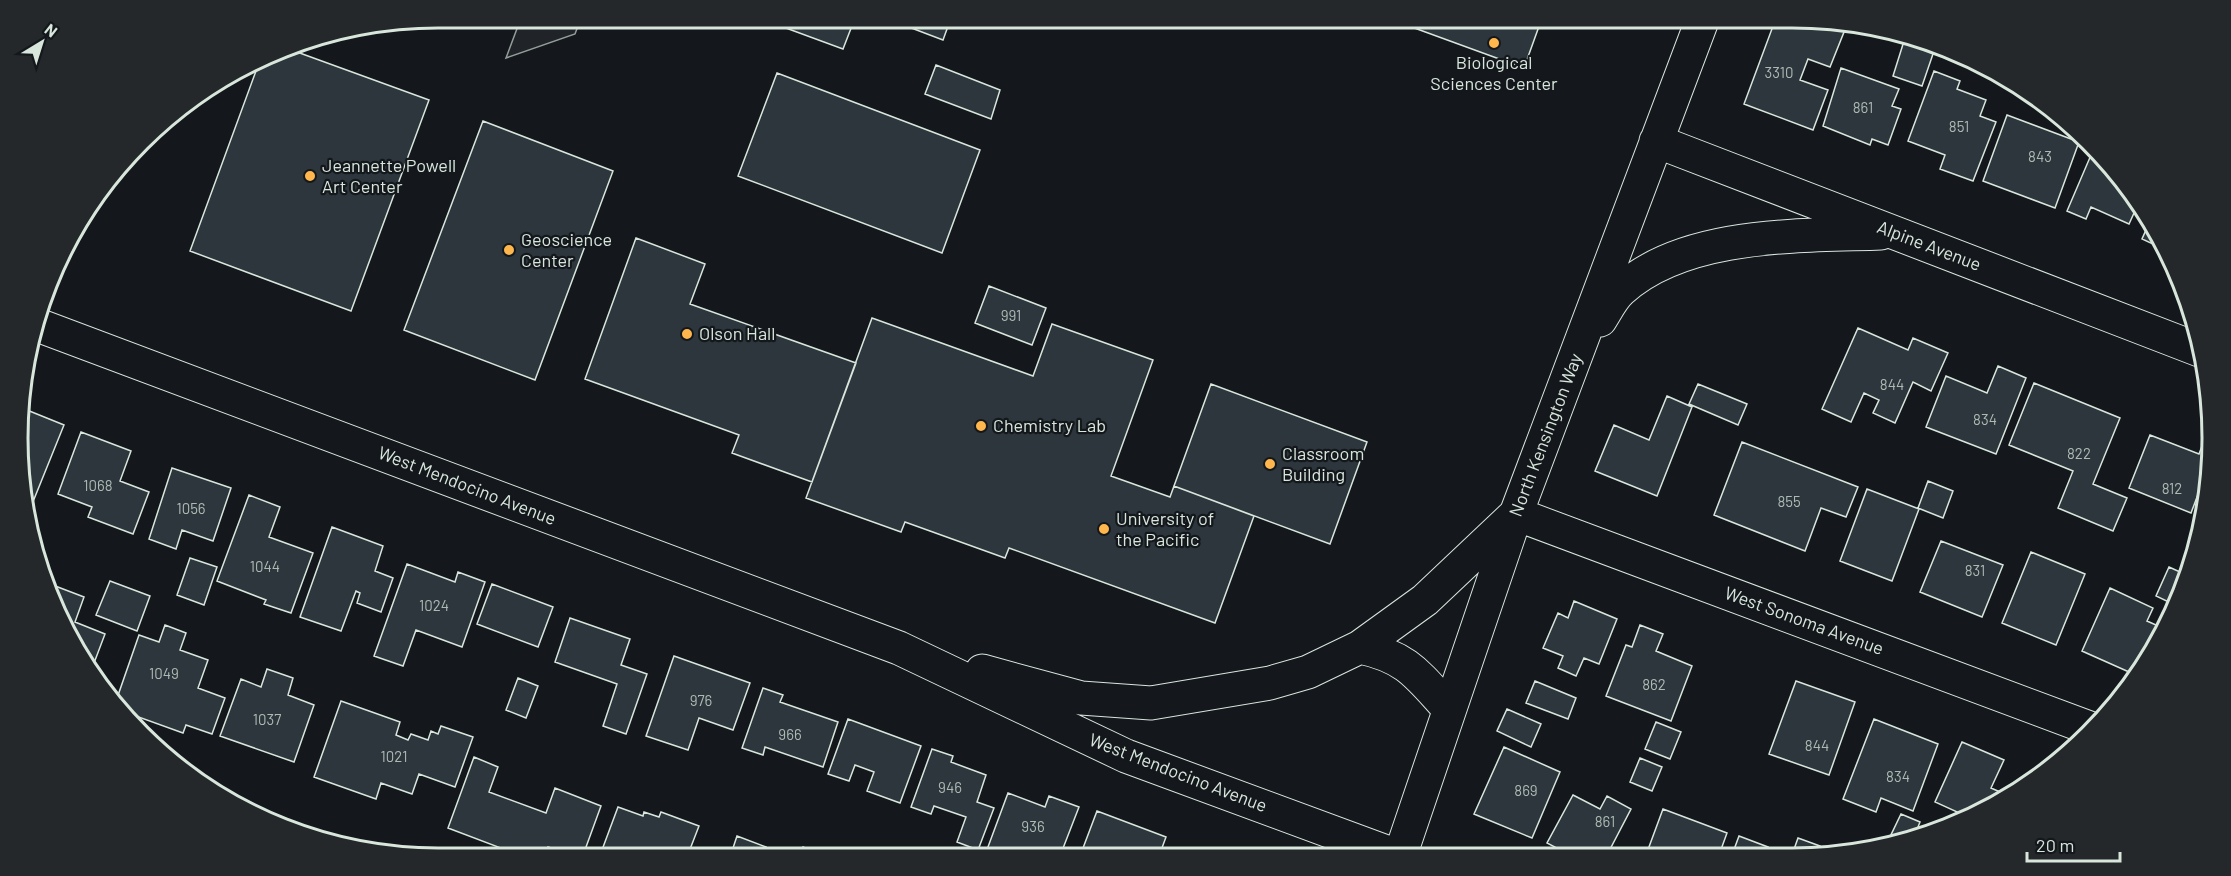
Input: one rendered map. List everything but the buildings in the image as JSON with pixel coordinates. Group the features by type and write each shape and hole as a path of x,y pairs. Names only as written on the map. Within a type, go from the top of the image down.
{"street":[{"name":"North Kensington Way","path":"1400,848 1516,514 1699,28"},
{"name":"Alpine Avenue","path":"1656,141 2193,347"},
{"path":"1577,354 1619,291 1671,259 1718,247 1779,237 1893,232"},
{"name":"West Mendocino Avenue","path":"43,327 899,648 1126,756 1379,848"},
{"name":"West Mendocino Avenue","path":"899,648 1082,698 1151,703 1270,683 1308,672 1360,647 1425,600 1516,514"},
{"name":"West Sonoma Avenue","path":"1516,514 2085,726"},
{"path":"1360,647 1394,657 1413,669 1448,708"}],"shaded area":[{"path":"517,28 577,28 575,34 506,58"}],"place":[{"name":"Biological Sciences Center","path":"1494,43"},
{"name":"Jeannette Powell Art Center","path":"310,176"},
{"name":"Geoscience Center","path":"509,250"},
{"name":"Olson Hall","path":"687,334"},
{"name":"Chemistry Lab","path":"981,426"},
{"name":"Classroom Building","path":"1270,464"},
{"name":"University of the Pacific","path":"1104,529"}]}
